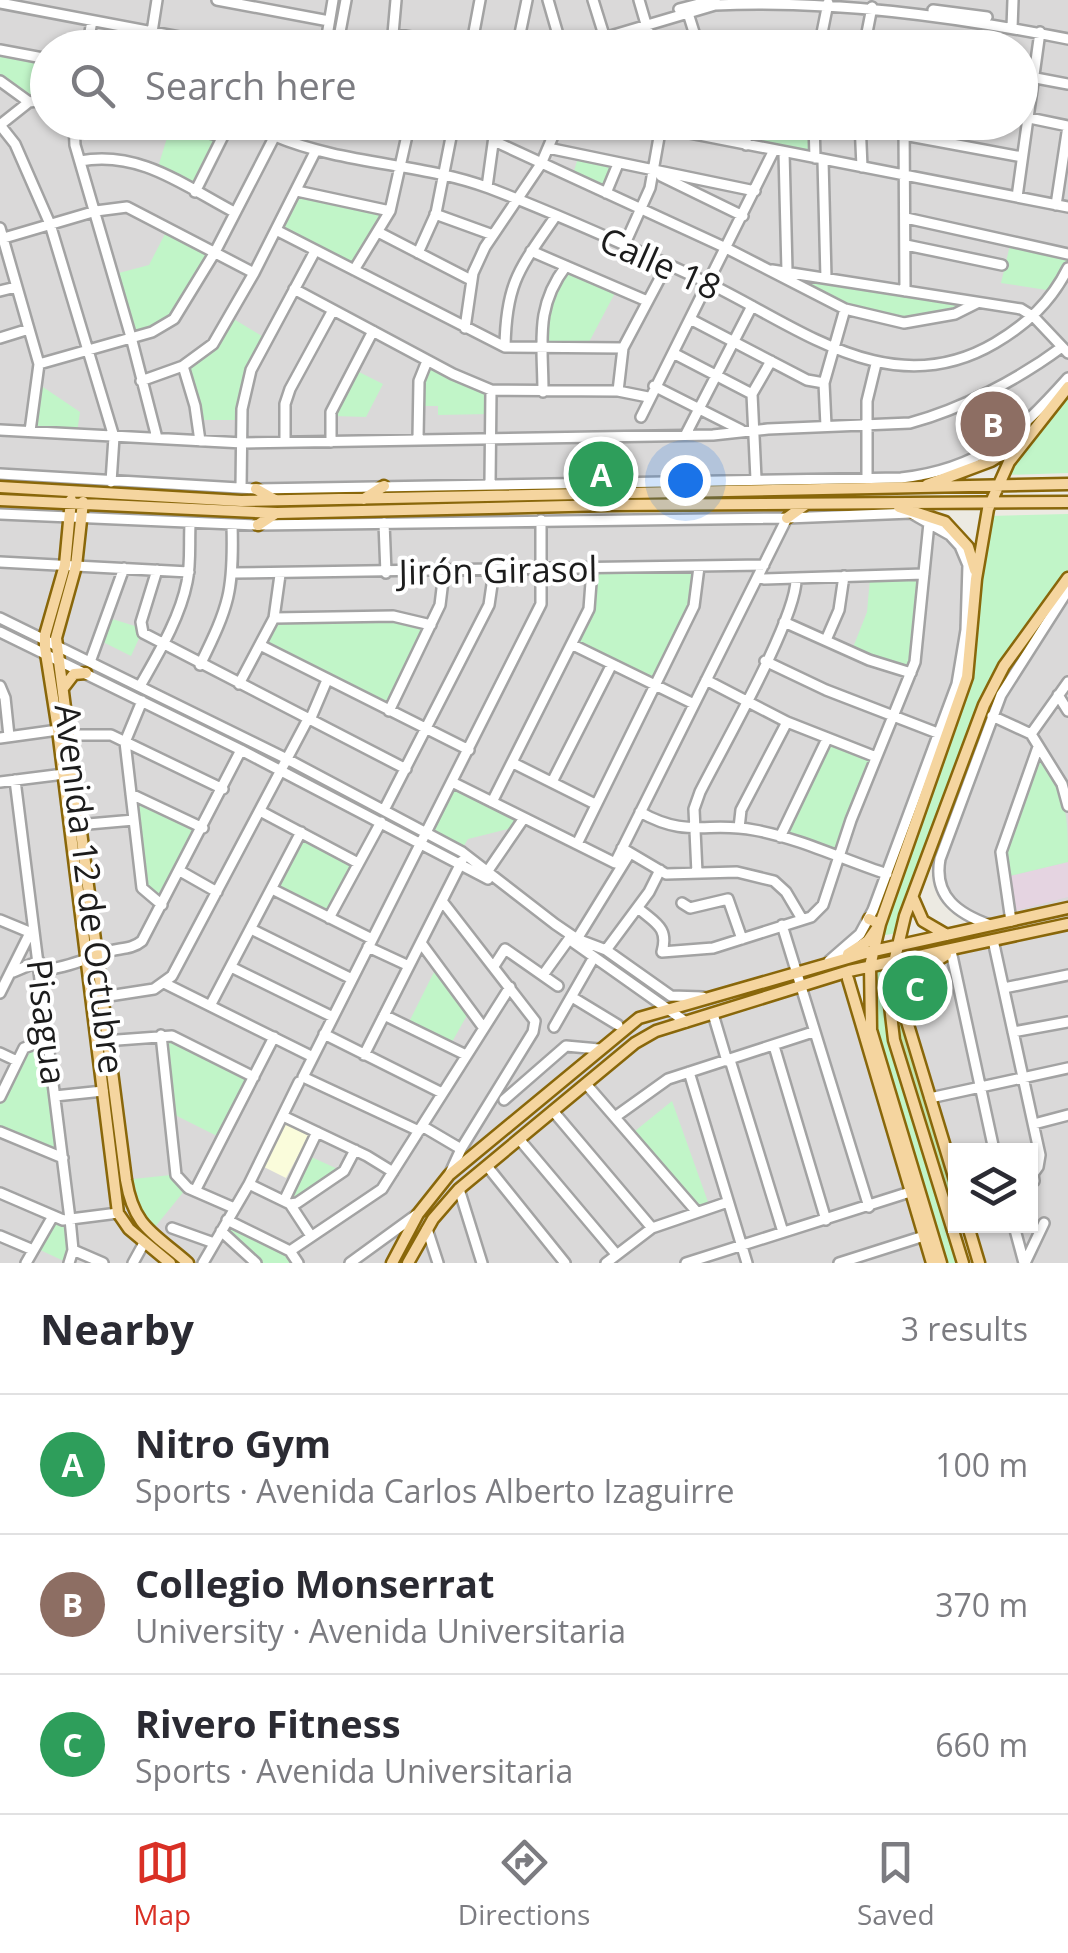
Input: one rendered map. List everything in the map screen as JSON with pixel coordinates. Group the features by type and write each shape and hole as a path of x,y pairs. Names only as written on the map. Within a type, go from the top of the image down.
{"main road":[{"path":"973,583 996,486 1042,412 1068,387"},
{"path":"919,488 961,468 991,460 1022,442"},
{"path":"822,479 838,488"},
{"path":"705,492 718,481"},
{"path":"104,493 111,482"},
{"path":"867,484 871,495 868,505"},
{"path":"0,500 208,512 276,507 352,511 867,484 889,489 1068,484"},
{"path":"364,499 384,486"},
{"path":"0,487 208,499 276,507"},
{"path":"256,489 276,507"},
{"path":"838,960 863,945 874,918 893,891 900,855 956,714 972,651 974,562 956,531 936,517 891,505 886,497 889,489"},
{"name":"Avenida 12 de Octubre","path":"76,825 64,774 64,688 57,632 71,566 78,492"},
{"path":"208,499 208,512"},
{"path":"296,507 364,499 868,505 1068,502"},
{"path":"788,518 806,504"},
{"path":"910,513 927,504"},
{"path":"258,526 276,507"},
{"path":"352,511 367,523"},
{"name":"Avenida 12 de Octubre","path":"71,566 45,640 64,733 102,1041 132,1211 188,1263"},
{"path":"962,1263 896,1048 890,1008 893,962 912,896 990,692 1004,666 1067,585"},
{"path":"959,668 972,651"},
{"path":"64,688 74,674 88,667"},
{"path":"912,896 923,921 948,935"},
{"path":"392,1263 418,1214 449,1176 639,1018 896,945 1068,908"},
{"path":"874,918 869,996 883,1091"},
{"path":"408,1263 427,1229 459,1189 645,1036 870,966 1068,924"},
{"path":"984,927 987,941"},
{"path":"890,1008 896,991 912,969 948,952"},
{"path":"948,952 912,978 902,996 948,1158"},
{"path":"810,968 814,981"},
{"path":"833,976 848,979 869,996"},
{"path":"848,979 940,1263"},
{"name":"Avenida 12 de Octubre","path":"102,1041 103,1091 118,1213"},
{"path":"900,1147 932,1263"},
{"path":"118,1213 124,1224 170,1263"},
{"path":"970,1233 979,1263"}],"street":[{"path":"152,30 157,0"},
{"path":"218,0 330,22"},
{"path":"286,14 288,0"},
{"path":"328,30 333,0"},
{"path":"341,30 346,0"},
{"path":"392,30 396,0"},
{"path":"465,0 480,1 474,30"},
{"path":"520,30 526,0"},
{"path":"548,0 558,30"},
{"path":"593,0 602,30"},
{"path":"639,0 647,30"},
{"path":"626,30 715,0"},
{"path":"965,0 965,16"},
{"path":"1012,25 1013,0"},
{"path":"0,3 141,30"},
{"path":"687,10 714,5 828,3 965,16 1068,36"},
{"path":"823,30 828,3"},
{"path":"868,30 872,7"},
{"path":"687,10 693,30"},
{"path":"90,30 92,21"},
{"path":"1038,49 1040,30"},
{"path":"0,50 30,56"},
{"path":"1038,79 1068,84"},
{"path":"0,82 29,102 0,125 15,144 50,224 114,437 111,482"},
{"path":"1038,120 1068,126 1056,205"},
{"path":"74,140 156,438"},
{"path":"195,192 220,140"},
{"path":"39,364 162,328 174,319 215,252 273,140"},
{"name":"Calle 18","path":"287,140 316,150 487,187 708,284 835,351 876,364 926,366 953,360 983,350 1034,317"},
{"path":"354,270 390,211 407,140"},
{"path":"418,253 436,214 451,140"},
{"path":"465,328 471,280 493,235 541,164 551,140"},
{"path":"624,246 654,173 659,140"},
{"path":"723,140 1068,207"},
{"path":"746,140 746,145"},
{"path":"816,140 826,278"},
{"path":"861,140 862,168"},
{"path":"904,140 905,291"},
{"path":"935,140 1022,157"},
{"path":"1017,198 1023,140"},
{"path":"487,187 494,141 726,248 845,309 904,322 954,314 977,303"},
{"path":"548,148 755,191"},
{"path":"141,381 183,366 213,344 316,150"},
{"path":"641,417 779,151"},
{"path":"779,151 787,271"},
{"path":"570,176 577,155"},
{"path":"80,162 124,158 234,212"},
{"path":"606,192 618,164"},
{"path":"654,173 743,216"},
{"path":"296,192 390,211"},
{"path":"30,432 39,364 2,233 96,210 127,207 254,273"},
{"path":"436,214 493,235"},
{"path":"505,346 510,289 555,216"},
{"path":"906,218 1068,254"},
{"path":"276,230 505,346 622,348"},
{"path":"378,232 471,280"},
{"path":"978,260 984,237"},
{"path":"906,246 1002,265"},
{"path":"241,488 242,409 252,370 315,250"},
{"path":"532,251 648,302"},
{"path":"618,391 622,348 667,265"},
{"path":"543,392 545,301 566,266"},
{"path":"1034,317 1068,268"},
{"path":"0,430 242,443 686,434 910,423 929,418 1065,350 1034,317 1021,309 769,269"},
{"path":"0,291 16,288"},
{"path":"294,290 491,390 618,391 648,397"},
{"path":"947,298 954,314"},
{"path":"686,434 752,306"},
{"path":"826,426 824,383 845,309"},
{"path":"285,442 285,404 290,389 334,310"},
{"path":"690,319 806,380 824,383"},
{"path":"0,338 28,329"},
{"path":"331,442 331,412 373,331"},
{"path":"673,352 752,394"},
{"path":"418,438 419,381 427,360"},
{"path":"756,480 749,431 752,394 770,361"},
{"path":"867,484 867,401 876,364"},
{"path":"183,366 200,441"},
{"path":"0,474 256,489 822,479 867,484 961,468 1008,440 1042,412 1068,378"},
{"path":"654,386 749,431"},
{"path":"490,484 491,390"},
{"path":"0,514 258,526 910,513 932,525 960,546 973,583 959,668 900,855 887,874 874,918 851,944 824,964"},
{"path":"543,976 573,939 626,850 640,812 788,518"},
{"path":"203,1263 283,1116 542,604 541,520"},
{"path":"384,523 386,573"},
{"path":"140,686 184,594 190,525"},
{"path":"200,664 224,615 233,573 232,525"},
{"path":"638,908 664,931 662,952 713,948 810,918 824,905 876,756 912,673 932,525"},
{"path":"0,562 188,572"},
{"name":"Jirón Girasol","path":"233,573 764,565"},
{"path":"577,844 694,606 698,567"},
{"path":"88,667 124,568"},
{"path":"157,570 141,628 143,634 406,769"},
{"path":"492,802 590,608 592,570"},
{"path":"384,810 489,605 494,571"},
{"path":"389,711 440,606 444,572"},
{"path":"240,684 274,618 280,574"},
{"path":"758,576 764,580 924,574"},
{"path":"826,640 839,610 844,576"},
{"path":"697,873 694,810 700,792 784,622 796,579"},
{"path":"984,927 956,908 941,888 938,874 943,850 992,716 1067,585"},
{"path":"274,618 393,616 431,625"},
{"path":"0,618 57,646 142,700 420,844 487,872 594,957 686,1022"},
{"path":"784,622 869,660 912,673"},
{"path":"0,632 60,661 140,686 286,758 426,832 573,939 606,950 671,996 711,997"},
{"path":"260,645 469,750"},
{"path":"573,645 694,704"},
{"path":"766,661 826,690 940,734"},
{"path":"552,782 612,664"},
{"path":"97,998 142,992 164,983 178,968 328,680"},
{"path":"706,680 787,722 876,756"},
{"path":"1031,734 1068,682"},
{"path":"0,686 5,698 5,737 102,733 223,789"},
{"path":"1058,696 1068,711"},
{"path":"142,700 125,742 142,888 162,905"},
{"path":"992,716 1031,734 1065,782 1068,806"},
{"path":"739,828 741,810 787,722"},
{"path":"780,837 827,739"},
{"path":"1011,921 1001,852 1038,746"},
{"path":"10,974 23,966 92,958 137,946 241,750"},
{"path":"513,763 595,804"},
{"path":"0,782 64,774"},
{"name":"Pisagua","path":"15,780 74,1250 69,1263"},
{"path":"452,782 615,863 626,850"},
{"path":"131,794 203,828"},
{"path":"260,811 358,864"},
{"path":"640,812 669,826 695,830 739,828 780,837 887,874"},
{"path":"487,872 524,818"},
{"path":"76,825 134,820"},
{"path":"330,918 380,822"},
{"path":"212,1004 300,832"},
{"path":"626,850 666,874 737,872 774,881 786,892 802,920"},
{"path":"364,1055 463,859"},
{"path":"180,870 217,892"},
{"path":"606,950 638,908 660,870"},
{"path":"272,889 330,918 409,966"},
{"path":"682,903 690,908 728,900 742,939"},
{"path":"442,901 535,1021 533,1032 461,1149 449,1176"},
{"path":"0,920 34,934"},
{"path":"782,925 869,1207"},
{"path":"251,928 352,979"},
{"path":"0,994 28,937 34,934"},
{"path":"987,941 998,959 1037,1143"},
{"path":"421,943 483,1028"},
{"path":"494,966 506,949 558,986"},
{"path":"948,952 992,1143"},
{"path":"554,1027 594,957"},
{"path":"231,967 333,1017"},
{"path":"1004,988 1068,974"},
{"path":"164,983 313,1056"},
{"path":"290,1251 382,1189 510,987"},
{"path":"572,997 618,1024"},
{"path":"714,1014 783,1232"},
{"path":"384,1015 466,1055"},
{"path":"1013,1032 1068,1022"},
{"path":"615,1117 662,1082 813,1032"},
{"path":"324,1034 442,1093"},
{"path":"102,1041 161,1035 180,1039 254,1076"},
{"path":"161,1035 176,1175 195,1191 234,1208"},
{"path":"195,1191 274,1037"},
{"path":"0,1097 30,1043 48,1040"},
{"path":"504,1100 566,1046 598,1049"},
{"path":"774,1046 826,1220"},
{"path":"0,1054 17,1061"},
{"path":"930,1098 1068,1068"},
{"path":"690,1072 747,1263"},
{"path":"301,1080 420,1128 461,1149"},
{"path":"586,1084 696,1212"},
{"path":"55,1096 103,1091"},
{"path":"553,1111 652,1228"},
{"path":"1034,1124 1068,1115"},
{"path":"283,1116 393,1172"},
{"path":"0,1132 63,1158"},
{"path":"287,1203 317,1132"},
{"path":"519,1140 616,1254"},
{"path":"287,1203 344,1171 355,1150"},
{"path":"487,1166 566,1263"},
{"path":"248,1184 287,1203 310,1236"},
{"path":"459,1189 482,1263"},
{"path":"686,1263 910,1192"},
{"path":"0,1193 53,1216 70,1219 118,1213"},
{"path":"606,1263 652,1228 728,1202"},
{"path":"350,1263 418,1214"},
{"path":"26,1263 53,1216"},
{"path":"227,1220 290,1251 298,1263"},
{"path":"1024,1263 1044,1224"},
{"path":"172,1228 214,1243"},
{"path":"427,1229 438,1263"},
{"path":"221,1231 256,1263"},
{"path":"1016,1233 1024,1263"},
{"path":"0,1236 32,1250"},
{"path":"840,1263 924,1236"},
{"path":"133,1263 144,1243"},
{"path":"74,1250 103,1263"},
{"path":"882,1250 886,1263"}],"shaded area":[{"path":"0,0 1068,0 1068,383 1023,432 990,456 942,477 915,482 250,494 0,479"},
{"path":"0,512 268,523 924,517 950,531 969,559 960,682 895,868 853,963 860,1003 936,1263 0,1263"},
{"path":"1068,586 1068,1263 972,1263 963,1233 1038,1233 1038,1143 948,1143 948,1180 898,997 975,927 948,906 930,860 1003,681"},
{"path":"1068,862 1068,897 1014,911 1007,877"},
{"path":"284,1123 309,1135 286,1178 262,1166"}],"green space":[{"path":"0,53 30,59 30,99 0,79"},
{"path":"166,140 218,140 194,187 158,167"},
{"path":"813,140 813,150 810,154 750,143"},
{"path":"578,158 616,166 606,188 573,174"},
{"path":"297,193 386,211 352,267 279,228"},
{"path":"167,230 210,252 172,313 132,334 115,274 149,265"},
{"path":"1010,245 1068,256 1053,291 1001,283"},
{"path":"566,269 616,291 588,344 545,344 545,316"},
{"path":"786,273 970,303 922,317 875,314 829,298"},
{"path":"232,318 265,338 239,420 202,420 187,366"},
{"path":"428,363 489,391 489,414 438,415 438,406 419,406 420,386"},
{"path":"355,370 383,384 366,417 334,416"},
{"path":"37,383 80,412 77,433 33,429"},
{"path":"1068,395 1068,473 1005,475 1021,448"},
{"path":"864,493 865,501 619,500 617,496"},
{"path":"94,509 266,516 255,522 94,517"},
{"path":"1068,514 1068,574 1011,649 897,933 880,936 963,703 989,516"},
{"path":"695,570 696,591 654,681 575,644 593,605 596,571"},
{"path":"921,576 910,670 852,650 867,612 870,578"},
{"path":"109,618 138,627 136,633 140,636 131,656 101,641"},
{"path":"404,619 425,628 386,705 265,644 275,620"},
{"path":"65,652 279,759 281,762 68,662"},
{"path":"828,742 873,757 836,854 782,835"},
{"path":"1040,756 1064,806 1068,862 1005,877 1004,852"},
{"path":"455,786 523,820 520,826 468,839 462,849 432,830"},
{"path":"135,799 197,827 160,898 145,889"},
{"path":"301,836 354,864 328,914 274,888"},
{"path":"436,968 470,1010 452,1042 409,1022"},
{"path":"888,968 886,1004 959,1263 944,1263 874,1032 873,970"},
{"path":"901,986 901,1011 948,1175 948,1199 901,1049 894,1005"},
{"path":"165,1039 250,1077 221,1138 173,1114"},
{"path":"31,1045 47,1045 57,1154 0,1129 0,1103"},
{"path":"672,1101 708,1202 697,1206 635,1131"},
{"path":"309,1156 340,1170 294,1201 288,1199"},
{"path":"171,1175 185,1190 155,1227 141,1212 133,1179"},
{"path":"54,1220 69,1222 70,1253 66,1262 38,1249"},
{"path":"231,1224 290,1253 296,1263 262,1263 227,1232"}],"place":[{"name":"Collegio Monserrat","path":"993,424"},
{"name":"Nitro Gym","path":"601,474"},
{"name":"Rivero Fitness","path":"915,988"}]}
